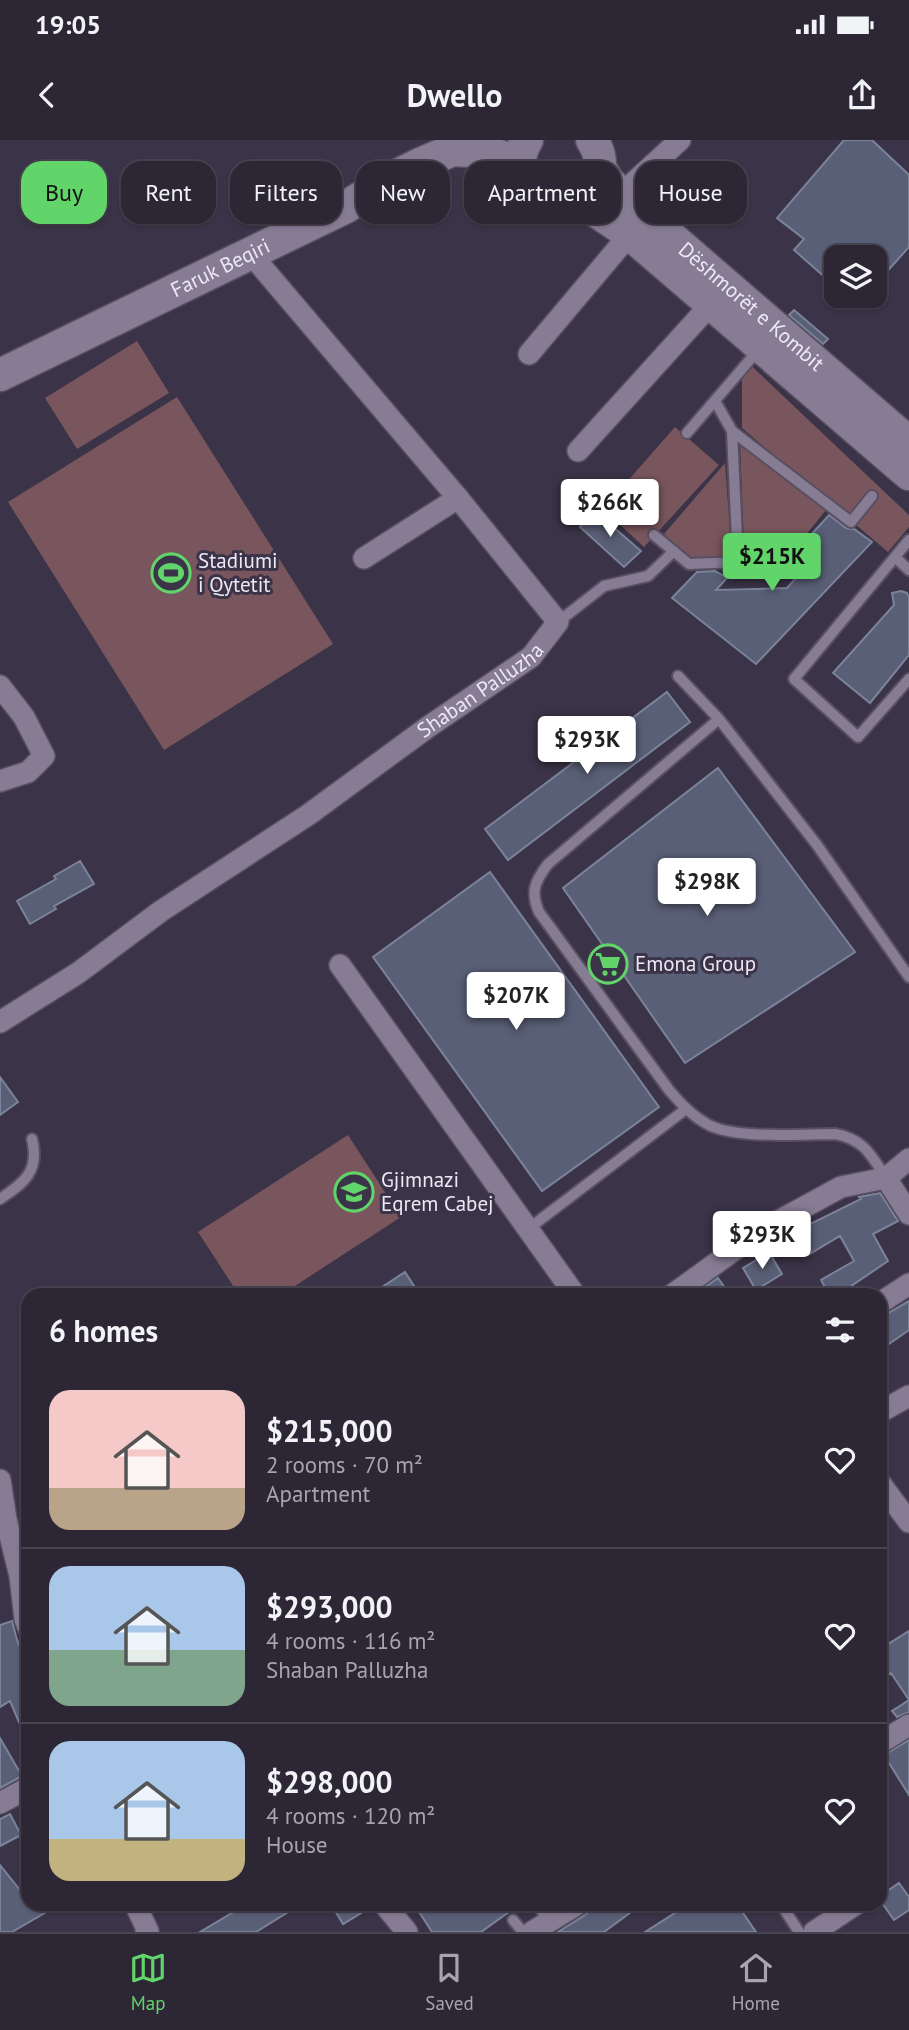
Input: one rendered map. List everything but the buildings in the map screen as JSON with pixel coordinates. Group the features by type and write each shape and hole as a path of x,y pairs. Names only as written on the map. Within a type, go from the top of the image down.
{"street":[{"path":"621,194 680,140"},
{"name":"Faruk Beqiri","path":"0,375 346,207 406,155 427,148 486,152 524,151"},
{"name":"Dëshmorët e Kombit","path":"621,194 753,329 906,457"},
{"name":"Dëshmorët e Kombit","path":"615,224 712,303 753,329"},
{"path":"529,355 630,234"},
{"name":"Shaban Palluzha","path":"0,1023 78,974 161,911 308,815 428,727 531,657 558,622 458,498 250,253"},
{"name":"Dëshmorët e Kombit","path":"578,451 712,303"},
{"path":"364,558 458,498"},
{"path":"0,686 24,717 44,756 28,772 0,780"},
{"path":"340,965 570,1288"},
{"path":"682,1288 762,1230 842,1187 886,1178 909,1159"},
{"path":"886,1178 909,1214"},
{"path":"887,1298 909,1283"},
{"path":"887,1408 909,1396"},
{"path":"0,1480 3,1521 21,1585"},
{"path":"887,1492 909,1522"},
{"path":"887,1739 909,1725"},
{"path":"0,1803 21,1792"},
{"path":"138,1911 148,1931 146,1932"},
{"path":"390,1911 407,1932"},
{"path":"540,1919 560,1911"},
{"path":"814,1932 846,1911"}],"lane":[{"path":"687,433 715,401 753,329"},
{"path":"715,401 732,431 851,522 872,496"},
{"path":"654,535 689,564 738,562 732,431"},
{"path":"909,540 794,679 858,737 909,679"},
{"path":"558,622 604,586 648,576 674,551"},
{"path":"895,557 909,570"},
{"path":"678,677 719,719 817,845 909,977"},
{"path":"719,719 548,864 537,880 534,896 539,912 686,1109 710,1125 727,1131 745,1134 846,1136 866,1147 886,1178"},
{"path":"528,1228 686,1109"},
{"path":"0,1199 17,1188 30,1174 35,1156 32,1139"},
{"path":"786,1911 799,1932"},
{"path":"513,1920 523,1932"}],"shaded area":[{"path":"137,341 169,393 77,449 45,398"},
{"path":"742,357 909,515 909,527 888,552 742,428"},
{"name":"Stadiumi i Qytetit","path":"177,397 333,644 164,750 8,502"},
{"path":"675,427 719,465 644,547 603,509"},
{"path":"740,442 826,510 797,546 789,544 761,577 745,572"},
{"path":"725,463 732,558 692,559 664,534"},
{"path":"348,1135 401,1217 292,1288 234,1288 198,1232"}],"place":[{"name":"Stadiumi i Qytetit","path":"171,573"},
{"name":"Emona Group","path":"608,964"},
{"name":"Gjimnazi Eqrem Cabej","path":"354,1192"}]}
